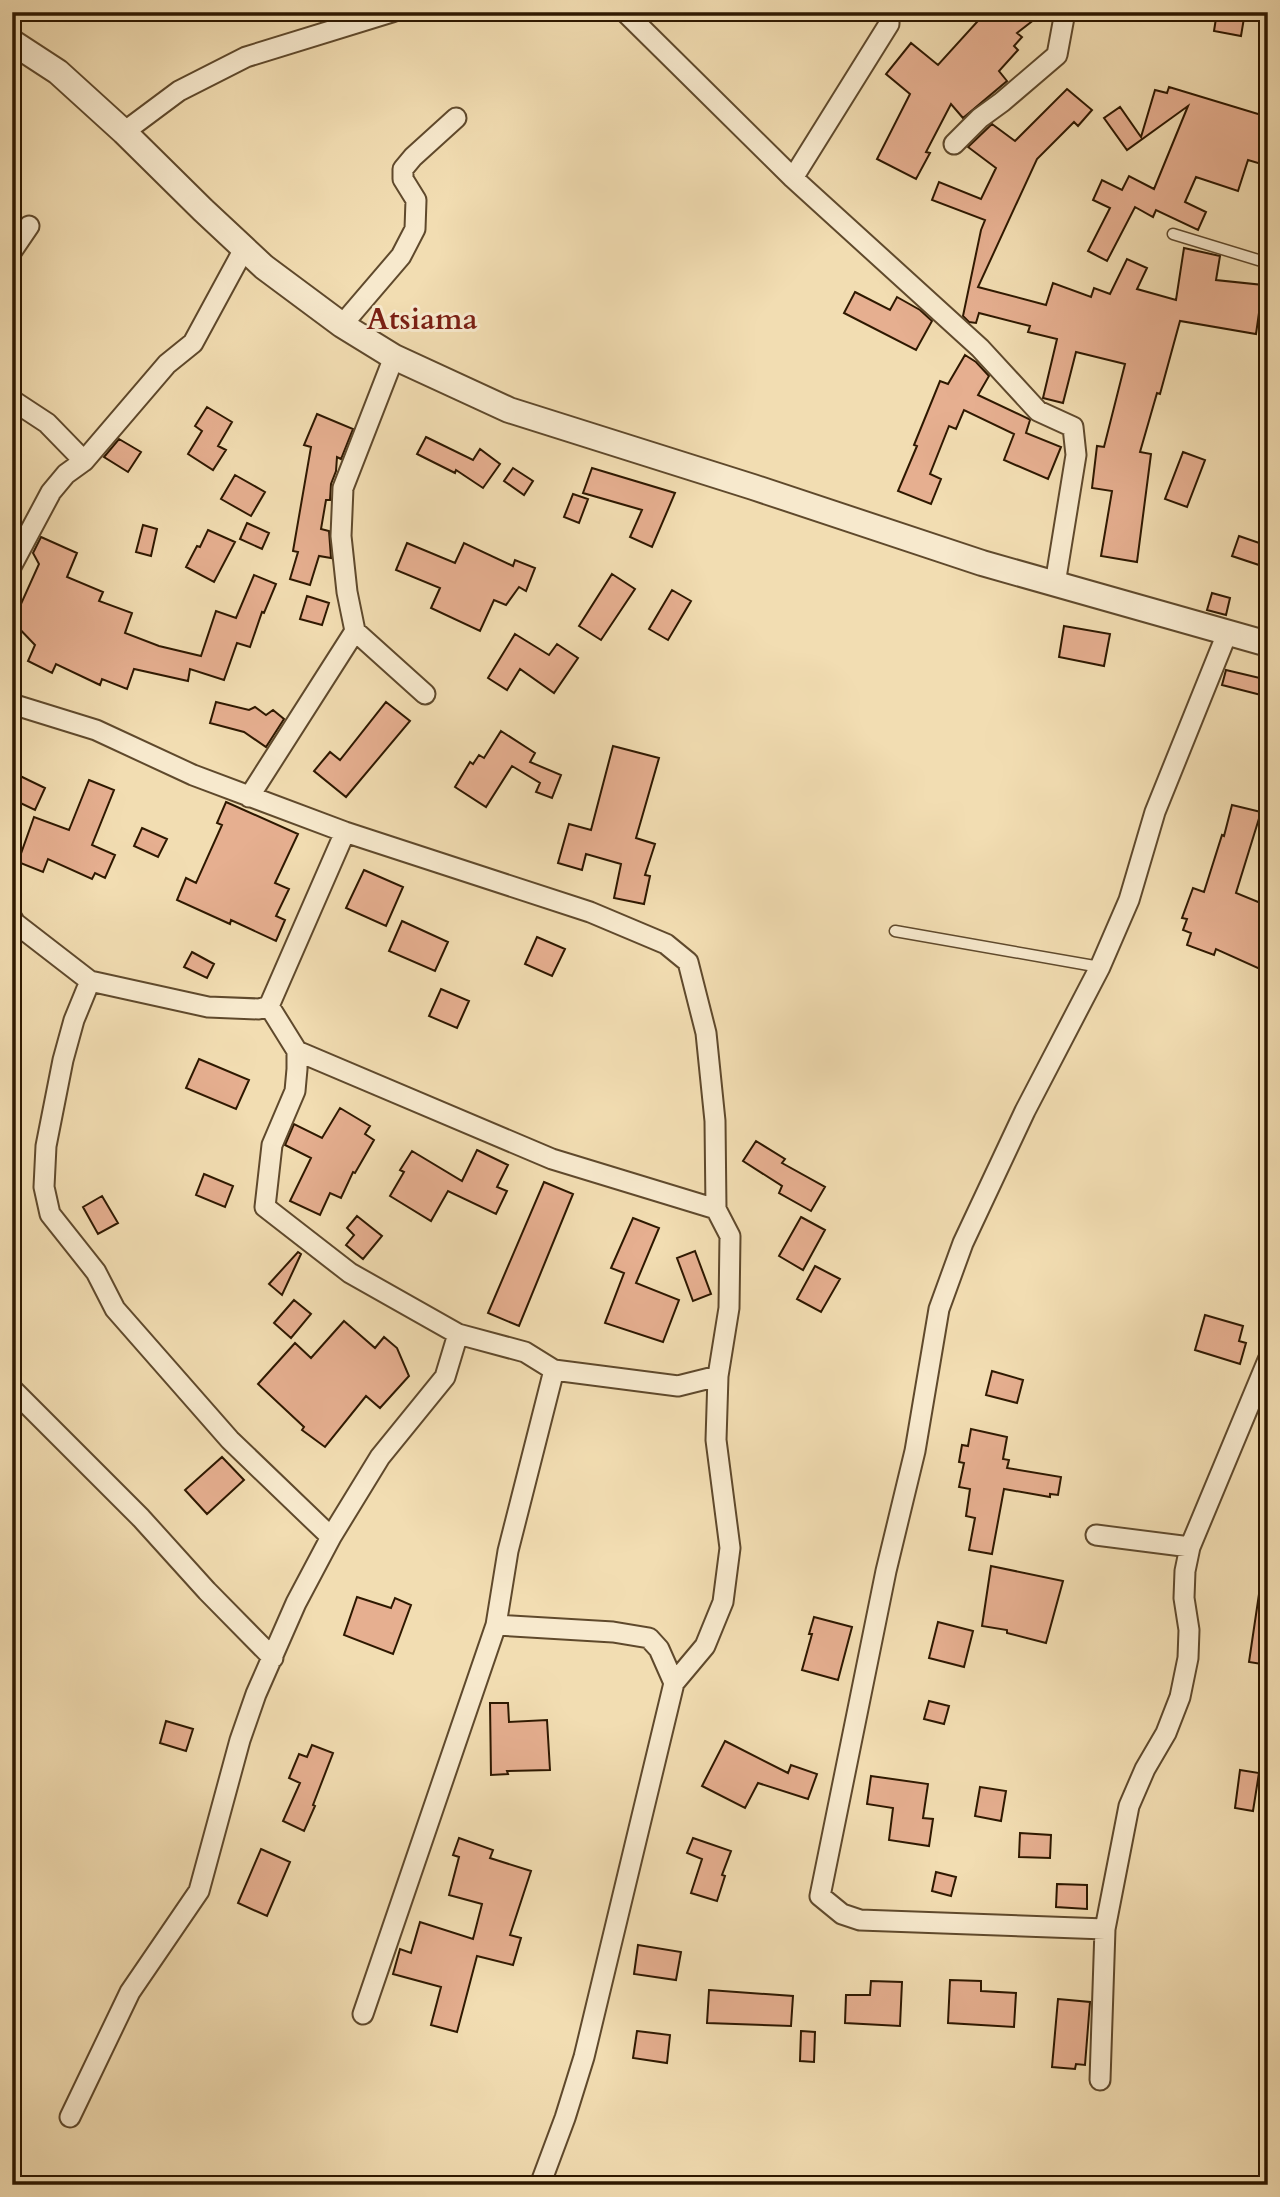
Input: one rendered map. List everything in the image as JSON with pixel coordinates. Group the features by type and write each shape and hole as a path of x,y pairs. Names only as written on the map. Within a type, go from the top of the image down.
{"street":[{"path":"124,132 179,91 246,57 392,12"},
{"path":"625,12 793,178 980,348 1038,411 1073,427 1076,455 1055,584"},
{"path":"793,178 889,24 889,12"},
{"path":"954,144 980,118 1002,103 1057,55 1065,12"},
{"path":"12,42 58,72 264,267 342,325 394,357 509,410 982,563 1268,644"},
{"path":"342,325 401,256 415,229 415,200 403,179 403,169 456,117"},
{"path":"12,251 29,226"},
{"path":"12,565 51,492 66,474 84,461 167,364 193,344 244,248"},
{"path":"394,357 343,488 341,536 347,592 355,631 425,694"},
{"path":"12,400 47,423 84,461"},
{"path":"249,797 355,631"},
{"path":"1105,1928 860,1920 842,1914 820,1896 886,1571 915,1451 939,1309 968,1231 1025,1111 1100,967 1129,900 1155,812 1228,631"},
{"path":"12,704 96,730 193,775 345,832 590,912 666,944 688,962 706,1033 715,1121 716,1209 730,1236 729,1308 718,1376 716,1440 730,1548 723,1602 705,1646 674,1683 584,2057 540,2185"},
{"path":"12,918 90,981 208,1007 259,1009 269,1006 345,832"},
{"path":"90,981 74,1020 46,1146 44,1187 50,1214 96,1272 115,1309 230,1440 331,1538"},
{"path":"269,1006 297,1051 295,1091 272,1145 265,1207 350,1273 458,1334 525,1352 554,1370 678,1386 718,1376"},
{"path":"297,1051 552,1159 716,1209"},
{"path":"70,2117 130,1992 198,1891 240,1740 256,1694 296,1603 380,1457 445,1377 458,1334"},
{"path":"1100,2080 1105,1928 1129,1806 1145,1769 1166,1733 1180,1697 1188,1658 1184,1598 1185,1571 1190,1547 1268,1360"},
{"path":"363,2014 496,1625 508,1551 554,1370"},
{"path":"12,1388 141,1518 273,1658"},
{"path":"1096,1535 1190,1547"},
{"path":"496,1625 613,1632 649,1638 659,1649 674,1683"}],"lane":[{"path":"1173,234 1268,262"},
{"path":"895,931 1100,967"}],"building":[{"path":"986,12 1044,12 1017,33 1022,37 1014,46 1018,50 999,71 1007,81 963,118 951,104 926,152 930,153 916,179 877,159 910,94 886,74 911,43 938,65"},
{"path":"1217,12 1245,12 1241,36 1214,31"},
{"path":"1169,87 1268,117 1268,166 1248,160 1238,191 1196,177 1185,202 1206,212 1198,230 1156,210 1153,217 1135,207 1107,261 1088,251 1110,208 1093,200 1102,180 1122,190 1129,176 1154,189 1188,106 1127,150 1104,118 1120,107 1141,137 1155,90 1167,93"},
{"path":"1067,89 1092,110 1078,126 1074,122 1037,159 978,287 1046,305 1053,283 1091,297 1094,288 1110,294 1127,259 1147,268 1137,289 1176,300 1184,248 1220,256 1216,280 1263,285 1256,334 1180,321 1160,394 1157,393 1140,452 1151,454 1137,562 1101,556 1112,491 1092,488 1097,446 1104,447 1125,364 1076,352 1063,403 1043,398 1057,339 1028,332 1030,326 979,313 976,323 969,322 963,316 985,220 932,200 939,182 981,199 996,168 968,147 992,124 1015,141"},
{"path":"855,292 890,310 897,297 920,310 932,321 916,350 844,313"},
{"path":"965,355 989,376 978,395 1029,419 1026,433 1061,447 1048,479 1004,460 1014,434 964,410 956,429 949,426 930,474 941,479 931,504 898,491 940,381 948,384"},
{"path":"207,407 232,422 218,446 226,450 213,470 188,454 202,431 195,426"},
{"path":"317,414 353,429 341,459 337,457 330,500 326,500 321,529 329,531 331,558 319,556 310,585 290,579 298,552 293,551 311,447 304,445"},
{"path":"426,437 473,460 480,449 500,464 483,488 456,470 455,473 417,454"},
{"path":"119,439 141,452 128,472 104,457"},
{"path":"1183,452 1205,460 1187,507 1165,499"},
{"path":"513,468 533,481 524,495 504,481"},
{"path":"592,468 675,493 652,547 630,537 642,510 583,493"},
{"path":"235,475 265,492 251,516 221,499"},
{"path":"573,494 588,499 579,523 564,517"},
{"path":"247,523 269,533 262,549 240,539"},
{"path":"143,525 157,529 151,556 136,552"},
{"path":"208,530 235,542 214,582 186,567"},
{"path":"1239,536 1268,546 1268,568 1232,556"},
{"path":"41,537 77,553 67,577 103,592 99,601 132,613 125,633 159,646 201,656 216,611 236,618 254,575 276,584 264,613 262,612 250,647 237,643 224,680 190,669 188,681 134,669 127,689 102,679 100,685 56,664 52,673 28,661 35,645 12,621 12,594 21,604 39,564 33,553"},
{"path":"407,543 455,563 464,543 513,566 515,560 535,568 526,591 519,587 506,605 494,600 480,631 431,608 440,588 396,570"},
{"path":"612,574 635,589 601,640 579,626"},
{"path":"672,590 691,601 668,640 649,629"},
{"path":"1212,593 1230,598 1226,615 1207,610"},
{"path":"307,596 329,603 322,625 300,619"},
{"path":"1064,626 1110,634 1104,666 1059,657"},
{"path":"515,634 549,655 557,644 578,658 554,693 520,669 507,690 488,678"},
{"path":"1226,670 1264,679 1261,695 1222,685"},
{"path":"216,702 249,710 255,707 266,715 273,710 284,719 266,747 244,732 210,723"},
{"path":"386,702 410,721 346,797 314,771 330,752 340,760"},
{"path":"501,731 535,753 530,762 561,775 552,798 536,792 540,783 512,766 486,807 455,787 470,762 473,764 479,755 484,758"},
{"path":"613,746 659,758 636,838 655,844 645,875 650,876 644,904 614,898 621,864 586,854 582,870 558,863 569,824 591,830"},
{"path":"18,775 45,788 35,810 12,799 12,787"},
{"path":"89,780 114,790 92,845 115,855 105,878 95,873 92,879 48,859 43,872 18,862 34,817 69,830"},
{"path":"226,802 298,834 275,883 289,889 276,916 285,920 276,941 231,920 230,924 177,900 186,878 196,883 222,825 217,823"},
{"path":"1232,805 1261,812 1236,893 1268,906 1268,952 1260,969 1216,949 1214,955 1187,945 1191,933 1183,930 1187,919 1182,918 1193,888 1204,892"},
{"path":"142,828 167,839 158,857 134,846"},
{"path":"364,870 403,887 386,926 346,908"},
{"path":"402,921 448,942 435,971 389,951"},
{"path":"537,937 565,949 552,976 525,964"},
{"path":"192,952 214,964 207,978 184,967"},
{"path":"441,989 469,1001 457,1028 429,1016"},
{"path":"199,1059 249,1080 236,1109 186,1088"},
{"path":"340,1108 370,1126 365,1134 374,1140 355,1173 353,1172 341,1198 330,1193 320,1215 290,1201 311,1158 285,1145 294,1124 322,1138"},
{"path":"756,1141 785,1159 782,1163 825,1187 811,1211 779,1193 782,1186 743,1161"},
{"path":"477,1150 508,1165 497,1187 507,1191 496,1214 448,1191 431,1221 390,1196 404,1172 400,1170 412,1151 462,1181"},
{"path":"204,1174 233,1186 225,1207 196,1195"},
{"path":"544,1182 573,1194 519,1326 488,1313"},
{"path":"102,1196 118,1223 98,1234 83,1207"},
{"path":"357,1216 382,1236 363,1259 346,1245 354,1235 347,1228"},
{"path":"801,1217 825,1230 803,1270 779,1256"},
{"path":"633,1218 659,1228 636,1283 679,1300 663,1342 605,1323 624,1273 611,1268"},
{"path":"695,1251 711,1294 693,1301 677,1258"},
{"path":"298,1252 301,1254 282,1295 269,1284"},
{"path":"815,1266 840,1279 821,1312 797,1299"},
{"path":"294,1300 311,1314 291,1338 274,1323"},
{"path":"1205,1315 1243,1326 1239,1341 1246,1343 1240,1364 1195,1350"},
{"path":"344,1321 375,1348 384,1337 397,1348 409,1376 380,1408 366,1396 325,1447 302,1430 304,1427 258,1384 295,1343 311,1358"},
{"path":"992,1371 1023,1380 1017,1403 986,1395"},
{"path":"971,1429 1007,1437 1003,1459 1009,1460 1007,1468 1061,1477 1058,1495 1050,1494 1050,1497 1004,1489 992,1554 969,1550 975,1518 966,1516 970,1489 959,1487 964,1463 959,1462 962,1445 968,1446"},
{"path":"222,1457 244,1480 207,1514 185,1490"},
{"path":"991,1566 1063,1581 1046,1643 1007,1633 1007,1630 982,1626"},
{"path":"1259,1594 1268,1595 1268,1665 1249,1662"},
{"path":"357,1597 391,1608 395,1598 411,1605 393,1654 344,1635"},
{"path":"814,1617 852,1627 838,1680 802,1670"},
{"path":"938,1622 973,1631 964,1667 929,1658"},
{"path":"929,1701 949,1706 944,1724 924,1719"},
{"path":"490,1703 508,1703 509,1722 547,1720 550,1770 507,1771 508,1774 491,1775"},
{"path":"166,1721 193,1729 186,1751 160,1743"},
{"path":"725,1741 788,1773 791,1765 817,1774 808,1799 758,1783 745,1808 702,1786"},
{"path":"312,1745 333,1753 304,1831 283,1821 300,1783 289,1778 299,1754 307,1757"},
{"path":"1240,1770 1259,1773 1253,1811 1235,1808"},
{"path":"871,1776 928,1784 923,1818 933,1819 929,1846 889,1840 893,1808 867,1804"},
{"path":"980,1787 1006,1791 1001,1821 975,1816"},
{"path":"1020,1833 1051,1835 1050,1858 1019,1857"},
{"path":"459,1838 493,1850 490,1858 531,1871 510,1935 521,1938 513,1965 477,1956 457,2032 431,2025 441,1987 393,1974 400,1949 411,1953 420,1922 473,1939 482,1904 449,1895 459,1857 453,1855"},
{"path":"693,1838 731,1851 722,1875 725,1876 717,1901 691,1893 702,1859 687,1853"},
{"path":"261,1849 290,1862 267,1916 238,1903"},
{"path":"936,1872 956,1877 951,1896 932,1891"},
{"path":"1057,1884 1087,1885 1087,1909 1056,1907"},
{"path":"638,1945 681,1952 676,1980 634,1974"},
{"path":"950,1980 981,1981 981,1991 1016,1993 1014,2027 948,2023"},
{"path":"871,1981 902,1982 900,2026 845,2023 846,1995 870,1995"},
{"path":"709,1990 793,1996 791,2026 707,2023"},
{"path":"1058,1999 1090,2002 1085,2065 1076,2064 1075,2069 1052,2067"},
{"path":"637,2031 670,2035 667,2063 633,2058"},
{"path":"801,2031 815,2032 814,2062 800,2061"}],"district":[{"name":"Atsiama","path":"422,319"}]}
